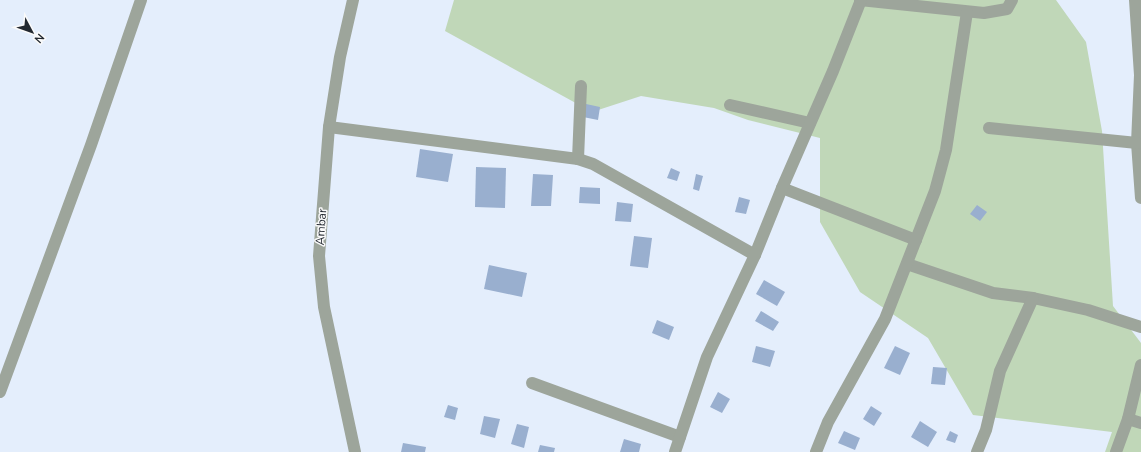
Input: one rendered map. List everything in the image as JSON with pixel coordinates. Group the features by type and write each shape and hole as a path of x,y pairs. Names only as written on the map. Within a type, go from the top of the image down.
{"street":[{"path":"0,392 91,145 141,0"},
{"name":"Ambar","path":"353,0 340,57 329,127 319,256 324,307 355,452"},
{"path":"675,452 707,357 755,255 782,188 833,71 860,0 984,13 1007,9 1012,0"},
{"path":"1134,0 1141,75 1137,143 1141,198"},
{"path":"816,452 828,422 885,319 936,192 946,150 967,12"},
{"path":"578,159 581,86"},
{"path":"730,105 810,123"},
{"path":"329,127 578,159 593,164 755,255"},
{"path":"989,128 1137,143"},
{"path":"782,188 916,240"},
{"path":"907,264 993,293 1033,298 1088,310 1141,327"},
{"path":"977,452 986,430 1000,371 1033,298"},
{"path":"1116,452 1128,419 1141,365"},
{"path":"532,383 680,436"},
{"path":"1128,419 1141,423"}],"green space":[{"path":"454,0 1056,0 1086,42 1102,131 1113,306 1141,343 1141,452 1105,452 1112,432 973,415 928,338 860,292 820,222 820,138 748,120 714,108 641,96 592,112 445,31"}],"building":[{"path":"586,104 600,107 598,120 583,117"},
{"path":"420,149 453,154 448,182 416,177"},
{"path":"476,167 506,168 505,208 475,207"},
{"path":"671,168 680,172 677,181 667,178"},
{"path":"533,174 553,175 551,206 531,206"},
{"path":"696,174 703,176 699,191 693,189"},
{"path":"580,187 600,188 600,204 579,203"},
{"path":"739,197 750,200 746,214 735,212"},
{"path":"617,202 633,204 631,222 615,221"},
{"path":"977,205 987,212 980,221 970,214"},
{"path":"634,236 652,238 648,268 630,266"},
{"path":"489,265 527,273 522,297 484,289"},
{"path":"764,280 785,292 777,306 756,294"},
{"path":"761,311 779,322 773,331 755,321"},
{"path":"657,320 674,327 669,340 652,333"},
{"path":"756,346 775,351 770,367 752,362"},
{"path":"895,346 910,353 900,375 884,368"},
{"path":"933,367 947,368 945,385 931,384"},
{"path":"718,392 730,399 722,413 710,407"},
{"path":"448,405 458,408 455,420 444,417"},
{"path":"871,406 882,413 874,426 863,419"},
{"path":"484,416 500,419 495,438 480,434"},
{"path":"920,421 937,432 928,447 911,437"},
{"path":"517,424 529,427 524,448 511,444"},
{"path":"844,431 860,438 855,450 838,443"},
{"path":"950,431 958,435 955,443 946,440"},
{"path":"624,439 641,444 639,452 620,452"},
{"path":"403,443 426,447 425,452 401,452"},
{"path":"540,445 555,448 554,452 538,452"}]}
